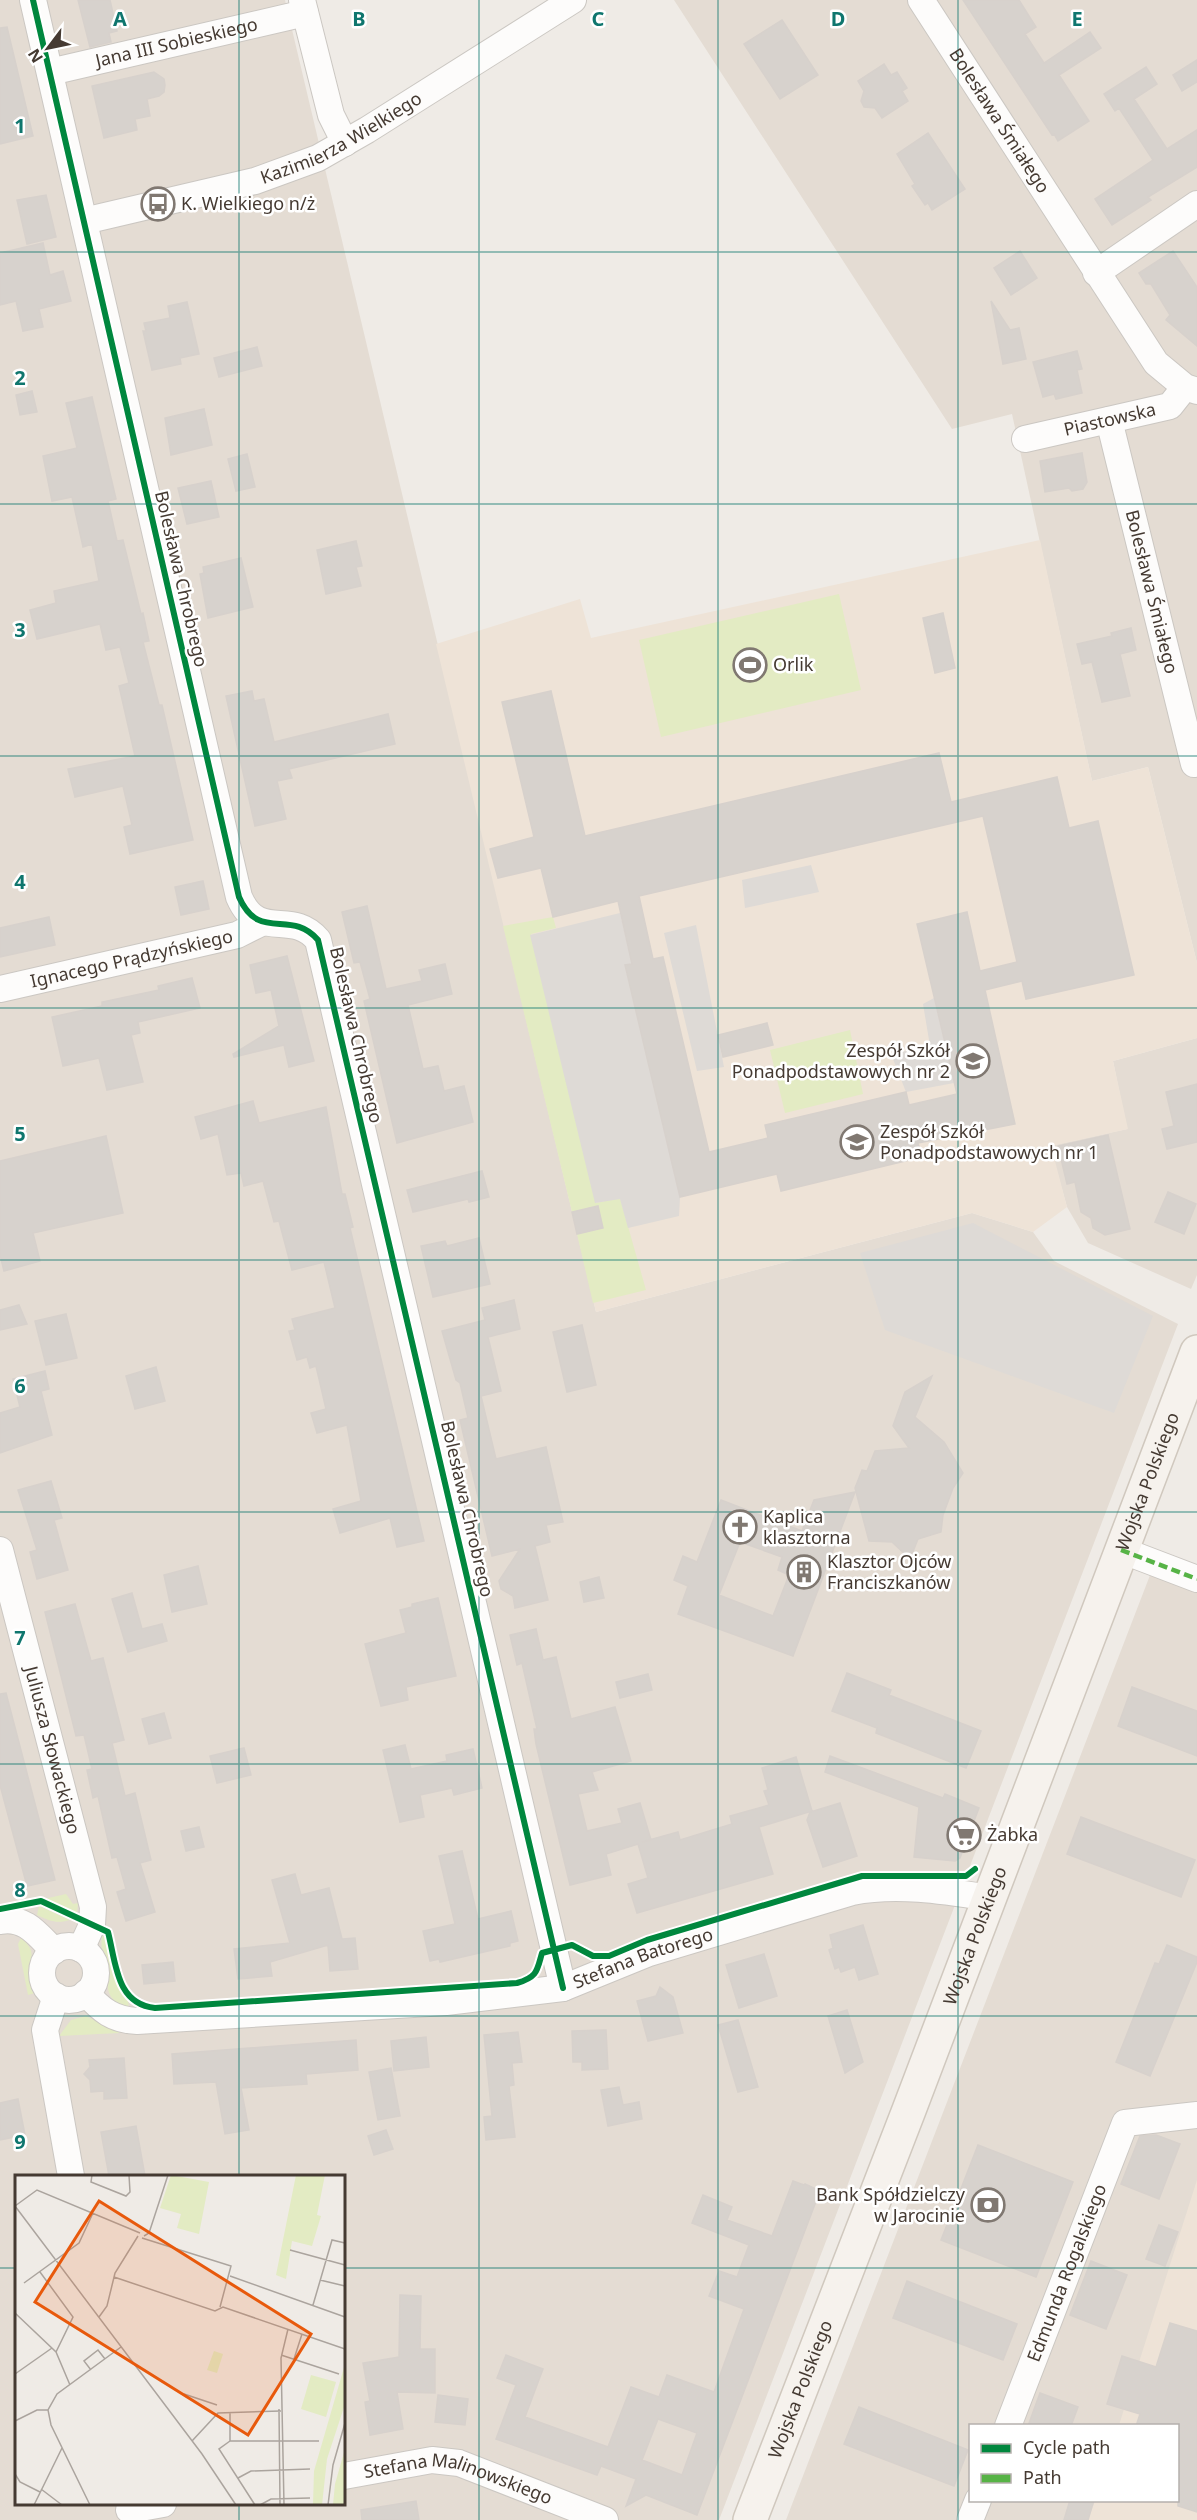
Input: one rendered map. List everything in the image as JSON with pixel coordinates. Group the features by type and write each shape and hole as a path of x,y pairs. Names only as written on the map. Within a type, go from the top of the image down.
{"main road":[{"name":"Wojska Polskiego","path":"750,2520 990,1898 1197,1352"}],"street":[{"name":"Bolesława Chrobrego","path":"33,0 239,897 244,909 261,922 302,927 318,940 563,1988"},
{"name":"Kazimierza Wielkiego","path":"84,221 255,181 318,158 573,0"},
{"name":"Bolesława Śmiałego","path":"921,0 1096,273"},
{"name":"Jana III Sobieskiego","path":"50,72 303,6 331,115 345,143"},
{"path":"1096,273 1197,204"},
{"name":"Piastowska","path":"1025,440 1170,406 1191,389 1156,363 1096,273"},
{"name":"Bolesława Śmiałego","path":"1109,420 1194,764"},
{"name":"Ignacego Prądzyńskiego","path":"0,989 237,935 261,922"},
{"name":"Juliusza Słowackiego","path":"0,1550 93,1907 92,1925 81,1949"},
{"path":"1121,1550 1197,1579"},
{"name":"Stefana Batorego","path":"86,1993 100,2008 114,2018 137,2021 446,2002 563,1988 649,1953 871,1888 943,1890 990,1898"},
{"path":"0,1921 14,1919 29,1925 54,1951"},
{"path":"67,1946 81,1949 90,1957 96,1973 94,1982 86,1993 75,1999 66,2000 56,1996 45,1985 42,1976 45,1959 54,1951 67,1946"},
{"path":"56,1996 45,2030 71,2175"},
{"name":"Edmunda Rogalskiego","path":"1009,2424 1125,2123 1197,2115"},
{"name":"Stefana Malinowskiego","path":"345,2476 432,2460 459,2463 605,2520"},
{"path":"970,2520 977,2502"},
{"path":"129,2511 158,2505"}],"shaded area":[{"path":"0,0 285,0 596,1312 972,1213 1033,1232 1054,1261 1178,1324 719,2520 0,2520"},
{"path":"674,0 1197,0 1197,963 1148,767 1092,781 1012,414 952,429"},
{"path":"1040,540 1092,781 1148,767 1197,963 1197,1038 1113,1061 1128,1129 1051,1146 1067,1207 1033,1232 972,1213 596,1312 436,644 580,599 591,638"},
{"path":"811,865 819,892 745,908 742,880"},
{"path":"620,913 632,964 625,966 680,1197 679,1216 628,1228 620,1199 595,1203 530,935"},
{"path":"696,925 724,1067 697,1071 664,933"},
{"path":"934,998 954,1083 906,1092 891,1054 930,1046 923,1004"},
{"path":"1197,1038 1197,1275 1191,1289 1088,1243 1067,1207 1050,1146 1127,1129 1113,1061"},
{"path":"973,1223 1153,1316 1114,1413 885,1330 860,1253"},
{"path":"1152,1570 1197,1588 1197,2520 786,2520"},
{"path":"1197,2180 1197,2520 1088,2520 1095,2502 1179,2502 1179,2424 1119,2424"}],"green space":[{"name":"Orlik","path":"839,594 861,690 661,737 639,640"},
{"path":"553,917 556,928 531,934 596,1203 620,1198 646,1290 593,1303 577,1234 603,1228 572,1212 503,926"},
{"path":"850,1030 863,1094 785,1113 770,1050"},
{"path":"66,1894 73,1904 78,1903 77,1913 44,1899"},
{"path":"39,1906 70,1920 57,1922 37,1915"},
{"path":"102,1935 105,1937 118,1986 128,2001 129,2008 116,2002 109,1993"},
{"path":"21,1938 32,1954 31,1976 35,1993 28,1995 18,1944"},
{"path":"86,2016 120,2033 59,2036 71,2020"}],"building":[{"path":"78,0 110,0 117,31 109,33 111,42 90,47"},
{"path":"963,0 1019,0 1036,27 1025,34 1044,63 1090,32 1101,48 1059,75 1089,121 1058,141"},
{"path":"782,20 818,75 780,99 744,44"},
{"path":"7,27 33,136 0,144 0,28"},
{"path":"1197,60 1197,82 1182,91 1173,75"},
{"path":"884,64 891,75 897,72 907,88 902,91 908,101 882,118 875,108 864,107 861,101 864,91 858,81"},
{"path":"1146,67 1157,84 1134,99 1167,149 1197,130 1197,167 1148,197 1151,200 1112,225 1095,199 1153,160 1119,108 1115,111 1104,94"},
{"path":"154,72 164,79 165,85 164,92 159,96 147,99 150,116 135,119 137,130 104,138 92,86"},
{"path":"928,133 965,189 932,210 928,203 925,205 912,186 915,184 897,154"},
{"path":"46,195 56,237 27,244 17,200"},
{"path":"43,243 50,275 63,271 71,301 39,309 43,327 23,331 16,301 0,305 0,253"},
{"path":"1020,251 1037,278 1011,295 994,268"},
{"path":"1173,251 1197,287 1197,346 1166,320 1170,315 1151,284 1146,284 1139,273"},
{"path":"991,301 1010,330 1019,328 1026,359 1003,364"},
{"path":"187,302 199,354 180,358 181,364 152,370 143,331 146,331 144,323 170,318 168,306"},
{"path":"257,347 262,366 219,377 214,358"},
{"path":"1077,351 1082,369 1077,370 1082,393 1056,399 1054,394 1043,397 1033,362"},
{"path":"32,391 37,412 20,415 16,395"},
{"path":"92,397 116,499 108,501 117,541 123,540 141,614 143,613 149,641 143,642 159,705 162,705 193,840 130,854 124,827 132,825 123,786 75,797 68,769 135,756 119,686 129,683 120,647 106,650 100,624 37,639 30,610 56,603 54,591 99,581 92,544 83,547 72,497 52,501 43,456 77,448 66,403"},
{"path":"204,409 212,445 171,455 165,418"},
{"path":"1082,453 1087,482 1083,489 1072,491 1069,488 1045,492 1040,461"},
{"path":"247,454 255,487 236,491 228,459"},
{"path":"211,481 219,517 187,524 178,488"},
{"path":"356,541 362,566 356,567 361,586 326,594 317,550"},
{"path":"241,558 253,607 208,618 200,574 204,573 203,567"},
{"path":"943,613 955,668 935,673 923,618"},
{"path":"1131,628 1136,650 1120,654 1130,696 1102,702 1092,662 1082,664 1077,644 1112,636 1111,633"},
{"path":"252,691 254,701 264,699 274,742 388,714 395,744 289,769 292,778 277,781 286,819 255,826 226,696"},
{"path":"551,691 585,836 939,753 951,802 1057,777 1069,828 1098,821 1134,975 1026,999 1022,981 985,990 1015,1124 918,1143 922,1157 781,1191 777,1174 680,1197 625,965 632,964 618,901 553,917 541,868 498,878 490,849 534,837 502,702","holes":["983,816 1017,962 980,971 967,912 917,924 957,1094 909,1105 906,1092 765,1125 768,1138 709,1152 663,957 653,959 639,896"]},
{"path":"203,881 209,909 181,915 175,887"},
{"path":"367,906 386,989 422,981 419,970 445,964 452,994 408,1005 423,1069 438,1066 444,1091 464,1086 473,1122 397,1143 364,1001 370,999 360,962 354,963 342,912"},
{"path":"49,917 55,945 0,957 0,928"},
{"path":"287,956 314,1061 289,1067 284,1045 234,1057 233,1054 279,1026 271,990 256,993 250,965"},
{"path":"192,978 200,1008 138,1022 140,1033 131,1035 143,1082 107,1090 99,1058 63,1066 52,1017 102,1006 102,1002 159,990 158,986"},
{"path":"767,1023 773,1045 723,1057 718,1035"},
{"path":"1197,1084 1197,1142 1167,1149 1162,1129 1174,1126 1166,1092"},
{"path":"253,1101 259,1123 326,1107 342,1194 345,1194 353,1227 350,1228 424,1541 397,1547 390,1518 340,1533 333,1509 361,1501 347,1425 317,1433 311,1413 326,1409 316,1366 310,1368 307,1357 297,1360 289,1331 295,1330 292,1319 335,1308 324,1262 292,1270 279,1221 274,1222 263,1181 244,1186 241,1173 227,1175 218,1134 201,1139 195,1117"},
{"path":"1108,1135 1130,1229 1105,1235 1093,1228 1091,1218 1081,1212 1075,1182 1067,1184 1058,1146"},
{"path":"106,1136 123,1213 33,1233 40,1261 4,1271 0,1255 0,1161"},
{"path":"482,1171 489,1197 469,1202 468,1199 413,1212 407,1190"},
{"path":"1168,1192 1196,1204 1184,1234 1155,1222"},
{"path":"598,1206 603,1228 577,1234 572,1212"},
{"path":"479,1238 490,1284 433,1297 421,1246 445,1241 447,1246"},
{"path":"514,1300 520,1329 488,1337 501,1391 481,1396 496,1459 546,1447 563,1522 546,1525 550,1542 535,1546 548,1600 515,1608 513,1596 501,1589 499,1581 520,1549 492,1556 460,1420 468,1418 460,1383 456,1380 442,1331 485,1320 482,1308"},
{"path":"19,1305 27,1324 0,1330 0,1310"},
{"path":"66,1314 77,1358 46,1365 35,1321"},
{"path":"582,1325 596,1385 567,1392 553,1332"},
{"path":"156,1367 165,1401 135,1409 126,1376"},
{"path":"45,1371 49,1389 41,1391 52,1435 0,1453 0,1413 20,1407 13,1379"},
{"path":"932,1376 915,1417 944,1442 963,1473 953,1488 943,1515 941,1532 918,1539 910,1559 892,1542 869,1541 855,1488 862,1470 867,1471 875,1451 909,1448 893,1426 905,1392"},
{"path":"51,1481 62,1518 54,1520 68,1570 37,1579 30,1552 37,1550 18,1490"},
{"name":"Klasztor Ojców Franciszkanów","path":"855,1492 793,1656 678,1614 688,1586 674,1580 683,1556 697,1562 721,1500 802,1531 814,1500","holes":["740,1542 782,1557 778,1570 789,1575 773,1616 719,1595"]},
{"path":"198,1566 207,1604 172,1612 164,1575"},
{"path":"599,1577 604,1598 584,1602 580,1582"},
{"path":"132,1593 142,1629 162,1624 167,1641 128,1652 112,1599"},
{"path":"438,1598 456,1676 406,1687 408,1700 381,1706 365,1644 406,1633 400,1610 412,1607 412,1604"},
{"path":"75,1604 91,1661 103,1658 124,1740 112,1743 125,1796 135,1793 151,1860 140,1863 155,1912 126,1921 117,1892 126,1889 117,1857 112,1858 98,1796 93,1798 87,1770 92,1769 84,1735 76,1736 45,1612"},
{"path":"536,1629 543,1660 556,1657 571,1719 615,1707 631,1761 592,1772 598,1790 578,1794 587,1831 622,1823 618,1809 640,1803 651,1840 678,1832 680,1840 732,1824 730,1816 769,1805 764,1791 768,1790 762,1768 796,1757 812,1811 759,1827 773,1874 637,1913 628,1884 648,1878 638,1844 606,1854 611,1875 570,1885 536,1744 534,1729 537,1729 522,1663 517,1665 510,1635"},
{"path":"847,1673 891,1690 889,1695 981,1731 966,1768 876,1733 877,1728 832,1711"},
{"path":"648,1674 652,1690 620,1698 616,1682"},
{"path":"1132,1687 1197,1711 1197,1756 1118,1726"},
{"path":"6,1693 55,1880 27,1886 0,1785 0,1694"},
{"path":"164,1713 171,1738 149,1744 142,1719"},
{"path":"405,1745 411,1769 447,1761 446,1755 473,1749 482,1788 454,1795 452,1788 420,1795 424,1817 400,1822 383,1750"},
{"path":"244,1748 251,1775 217,1783 210,1756"},
{"path":"830,1756 943,1798 945,1794 979,1808 960,1858 955,1861 914,1857 919,1807 825,1772"},
{"path":"840,1803 857,1856 823,1867 807,1820 810,1812"},
{"path":"1081,1817 1195,1860 1181,1897 1067,1854"},
{"path":"199,1827 204,1847 186,1851 181,1831"},
{"path":"462,1851 478,1919 511,1911 518,1941 510,1943 510,1946 440,1962 439,1959 430,1961 423,1931 455,1924 439,1856"},
{"path":"295,1874 301,1895 329,1888 342,1939 355,1938 358,1969 330,1971 328,1945 270,1962 272,1976 238,1979 234,1949 290,1943 272,1880"},
{"path":"863,1925 878,1974 859,1980 855,1967 841,1972 839,1967 835,1969 829,1950 833,1948 830,1935"},
{"path":"1167,1945 1197,1957 1197,1962 1150,2076 1116,2062 1155,1963 1159,1964"},
{"path":"764,1954 777,1996 739,2008 726,1965"},
{"path":"173,1962 175,1981 144,1984 142,1965"},
{"path":"660,1987 673,1997 683,2033 648,2041 637,2001 656,1996"},
{"path":"847,2010 863,2062 845,2073 828,2016"},
{"path":"738,2020 758,2087 738,2092 718,2025"},
{"path":"606,2030 608,2069 582,2070 582,2062 573,2062 572,2031"},
{"path":"518,2032 522,2062 512,2063 514,2085 509,2086 515,2137 486,2140 484,2117 492,2116 484,2035"},
{"path":"426,2037 429,2067 394,2071 391,2041"},
{"path":"356,2040 358,2070 306,2074 307,2084 241,2088 249,2130 225,2134 216,2082 174,2084 172,2054"},
{"path":"124,2058 127,2098 104,2099 104,2091 91,2092 90,2080 84,2074 90,2067 89,2060"},
{"path":"391,2068 400,2116 378,2120 369,2072"},
{"path":"619,2087 623,2105 639,2102 642,2119 608,2126 601,2090"},
{"path":"18,2099 25,2135 0,2140 0,2103"},
{"path":"136,2126 145,2175 109,2175 101,2132"},
{"path":"386,2130 393,2149 374,2155 368,2136"},
{"path":"1156,2135 1180,2144 1159,2199 1121,2184 1140,2136"},
{"path":"978,2145 1073,2182 1036,2277 941,2240"},
{"path":"793,2181 820,2191 697,2515 646,2495 626,2506 636,2479 601,2466 597,2475 496,2439 516,2385 497,2378 506,2355 543,2369 525,2417 608,2447 631,2387 659,2397 667,2375 714,2392 744,2309 709,2296 719,2271 737,2277 749,2245 692,2223 703,2195 732,2207 727,2220 772,2236","holes":["658,2419 697,2433 682,2475 642,2460"]},
{"path":"1159,2225 1178,2232 1165,2266 1146,2259"},
{"path":"1091,2261 1127,2275 1106,2329 1070,2315"},
{"path":"907,2281 1017,2324 1003,2360 893,2318"},
{"path":"400,2295 421,2296 420,2349 435,2349 435,2393 397,2392 403,2429 370,2435 365,2402 370,2401 363,2363 399,2357"},
{"path":"1170,2323 1197,2331 1197,2512 1178,2506 1179,2424 1137,2424 1140,2414 1107,2404 1122,2356 1156,2367"},
{"path":"1040,2393 1078,2407 1072,2424 1029,2424"},
{"path":"438,2395 468,2399 465,2425 435,2422"},
{"path":"859,2407 968,2450 954,2486 844,2444"},
{"path":"416,2501 419,2520 362,2520 361,2510"},
{"path":"1069,2502 1093,2502 1088,2520 1064,2520"}],"marked path":[{"path":"1121,1550 1197,1579"}],"cycle path":[{"path":"33,0 239,897 247,911 256,919 297,926 308,931 318,940 563,1988"},
{"path":"0,1909 41,1901 108,1932 116,1969 125,1990 132,1999 142,2005 155,2008 517,1983 536,1972 542,1953 572,1945 593,1956 609,1956 647,1940 862,1876 966,1876 975,1869"}],"place":[{"name":"K. Wielkiego n/ż","path":"158,204"},
{"name":"Orlik","path":"750,665"},
{"name":"Zespół Szkół Ponadpodstawowych nr 2","path":"973,1061"},
{"name":"Zespół Szkół Ponadpodstawowych nr 1","path":"857,1142"},
{"name":"Kaplica klasztorna","path":"740,1527"},
{"name":"Klasztor Ojców Franciszkanów","path":"804,1572"},
{"name":"Żabka","path":"964,1835"},
{"name":"Bank Spółdzielczy w Jarocinie","path":"988,2205"}]}
